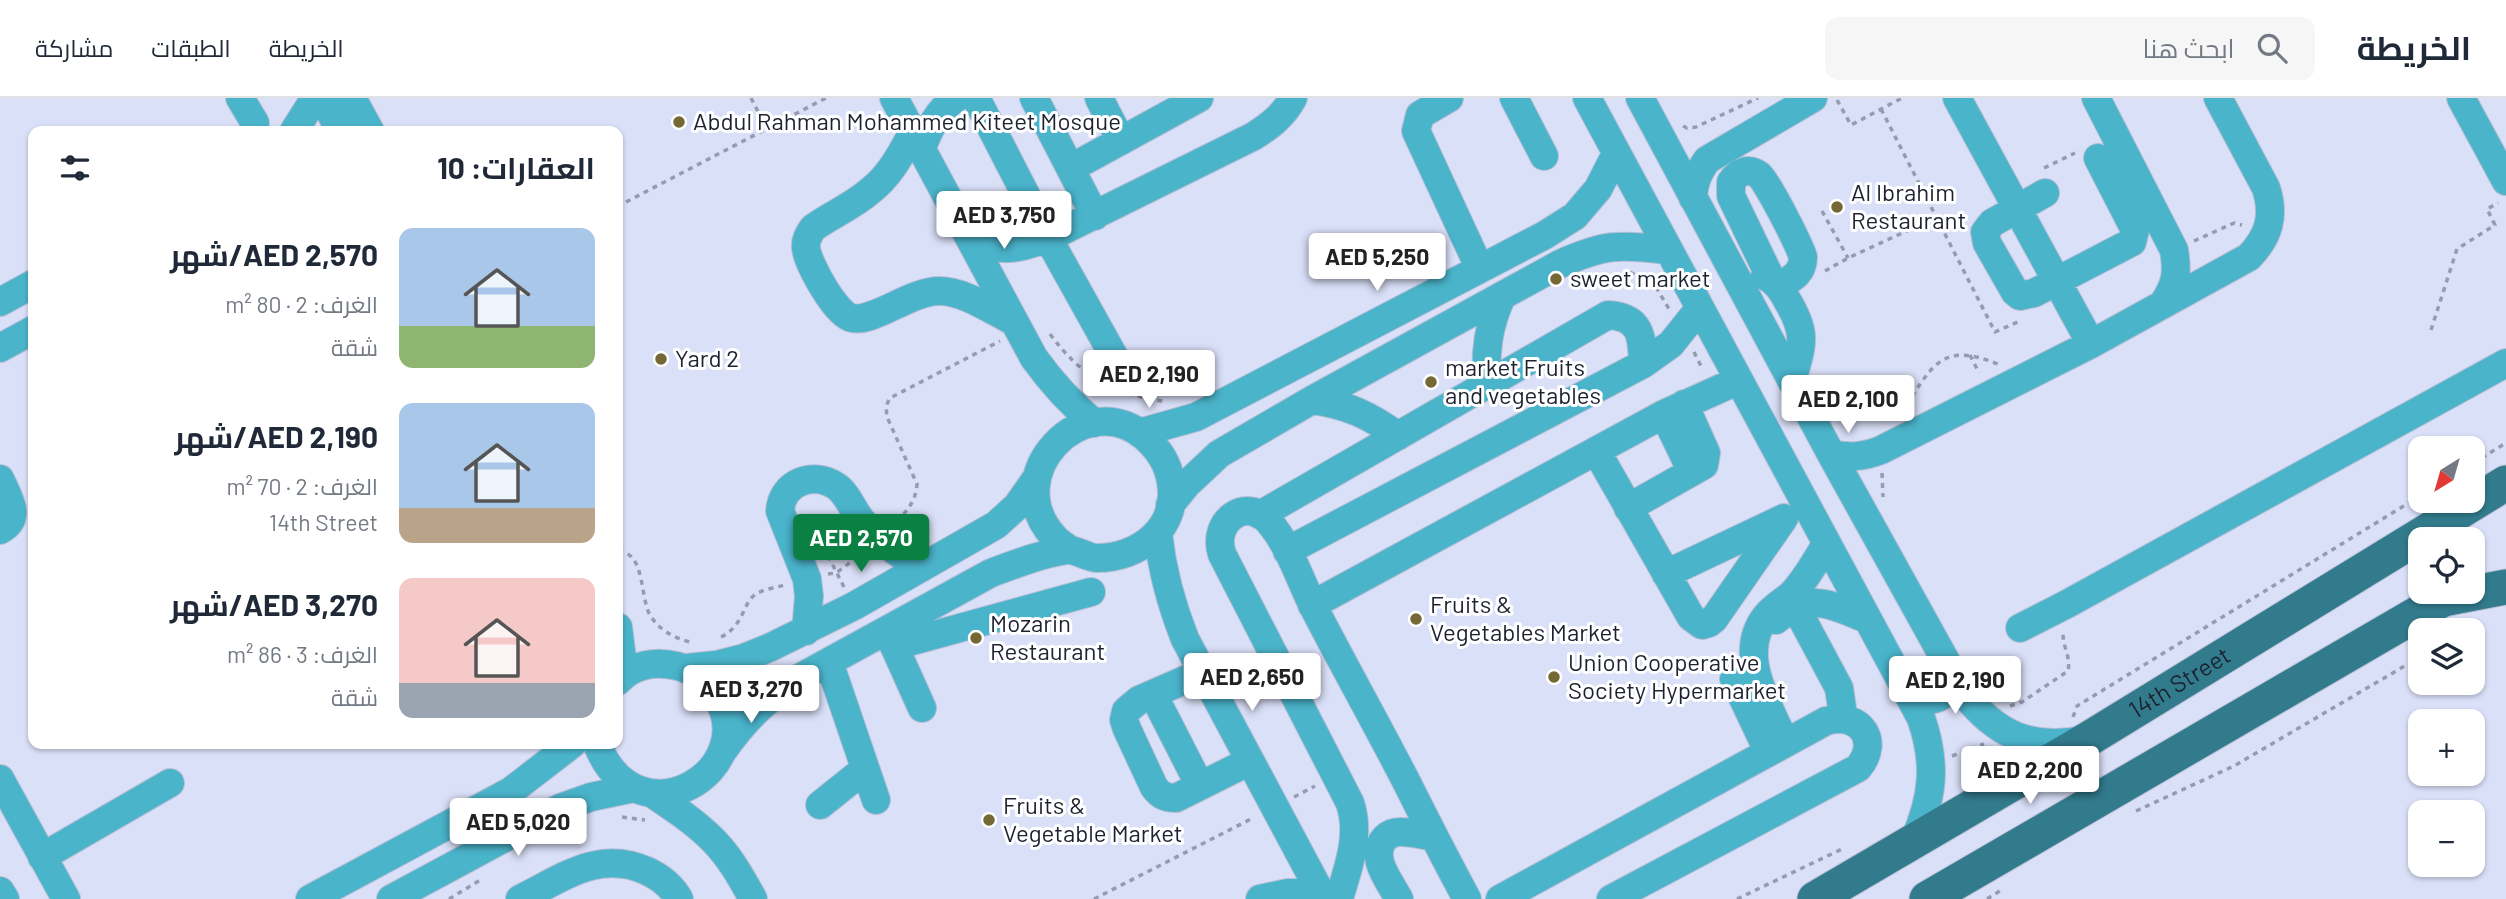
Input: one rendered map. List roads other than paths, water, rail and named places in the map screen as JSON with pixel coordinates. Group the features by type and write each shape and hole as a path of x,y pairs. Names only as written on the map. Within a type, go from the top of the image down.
{"main road":[{"name":"14th Street","path":"1815,899 1993,795 2077,730 2506,483"},
{"path":"2485,574 2506,561"},
{"path":"2485,589 2506,586"},
{"path":"1927,899 2433,604"},
{"path":"1993,795 2019,844"}],"street":[{"path":"240,98 255,123"},
{"path":"297,126 315,98"},
{"path":"323,98 337,126"},
{"path":"352,98 367,126"},
{"path":"894,98 1016,326 1051,382 1071,404 1094,423"},
{"path":"956,98 869,192 813,228 807,236 808,256 835,306 850,318 859,319 925,292 940,291 956,294 1016,326"},
{"path":"976,98 1048,238 1116,360"},
{"path":"1099,98 1121,141"},
{"path":"1071,168 1199,98"},
{"path":"971,241 990,247 1020,249 1048,238 1271,125 1284,113 1293,98"},
{"path":"1449,98 1420,115 1416,131 1479,267"},
{"path":"1514,98 1544,156"},
{"path":"1587,98 1737,381 1795,512 1826,544 1909,693 1927,736 1931,760 1931,788 1925,815 1914,841"},
{"path":"1640,98 1831,454 1963,692 1979,713 2000,730 2029,742 2060,744 2077,730"},
{"path":"1693,198 1694,184 1707,160 1813,98"},
{"path":"1957,98 2091,344"},
{"path":"2096,98 2174,250 2177,269 2173,288 2163,304"},
{"path":"1831,454 1865,456 1881,450 2091,344 2249,257 2261,245 2268,230 2270,202 2266,188 2218,98"},
{"path":"2461,98 2506,181"},
{"path":"1040,100 1095,216"},
{"path":"1139,433 1196,417 1479,267 1545,235 1575,216 1598,189 1616,154"},
{"path":"2044,181 2017,208 1987,227 1985,232 1987,243 2015,292 2020,296 2027,296 2127,245 2135,236 2135,230 2088,154"},
{"path":"1036,479 1036,500 1042,520 1054,537 1070,550 1093,558 1117,557 1140,549 1157,533 1170,505 1186,484 1219,454 1312,400 1560,264 1594,249 1630,245 1667,250"},
{"path":"1728,264 1753,270 1778,286 1801,328 1802,341 1792,381"},
{"path":"0,302 28,287"},
{"path":"1488,384 1485,357 1488,330 1502,296"},
{"path":"1287,551 1643,364 1671,344 1699,310"},
{"path":"1261,515 1608,315 1621,316 1633,322 1640,333 1643,364"},
{"path":"0,348 28,333"},
{"path":"2020,628 2506,363"},
{"path":"1312,605 1674,409 1737,381"},
{"path":"1312,400 1347,407 1374,418 1398,436"},
{"path":"1628,508 1692,472 1674,409"},
{"path":"623,676 644,665 665,663 691,655 716,665 744,658 854,606 996,525 1017,506 1036,479 1043,459 1056,442 1073,429 1094,423 1118,424 1139,433 1156,447 1167,464 1171,485 1170,505"},
{"path":"1597,452 1666,574 1696,623 1702,625 1709,624 1795,512"},
{"path":"806,631 810,596 807,579 780,511 781,500 793,486 814,477 840,488 860,518 881,540 920,568"},
{"path":"0,479 13,507 11,522 0,530"},
{"path":"1328,897 1356,833 1353,810 1219,544 1224,524 1231,517 1250,512 1269,521 1287,551 1312,605 1467,899"},
{"path":"1666,574 1795,512"},
{"path":"1157,533 1171,605 1185,639 1250,761 1328,897"},
{"path":"1784,743 1756,673 1753,646 1767,615 1801,583 1826,544"},
{"path":"891,638 991,573 1016,563 1070,550"},
{"path":"391,899 423,888 560,808 591,797 644,791 675,792 695,785 711,771 741,725 765,701 792,682 829,662 891,638 1091,592"},
{"path":"1784,743 1764,656 1766,638 1775,622 1788,609 1806,603 1824,603 1867,620"},
{"path":"1801,617 1839,688 1842,708 1838,717"},
{"path":"891,638 922,708"},
{"path":"691,655 721,703 726,727 722,752"},
{"path":"829,662 876,800"},
{"path":"1909,693 1927,700 1944,694 1950,686 1948,665"},
{"path":"1203,672 1131,705 1126,711 1124,720 1154,787 1159,794 1176,798 1250,761"},
{"path":"1734,679 1784,743"},
{"path":"1153,694 1200,786"},
{"path":"1500,899 1826,721 1838,717 1850,719 1860,726 1866,736 1868,748 1865,759 1858,768 1611,899"},
{"path":"310,899 511,791 566,749"},
{"path":"599,749 604,762 617,778 686,817 715,842 753,899"},
{"path":"820,805 865,769"},
{"path":"0,779 66,899"},
{"path":"42,857 170,783"},
{"path":"1399,899 1378,859 1382,841 1389,834 1399,832 1434,837"},
{"path":"520,899 588,865 609,861 634,865 657,876 679,899"},
{"path":"0,891 5,899"},
{"path":"1260,899 1288,893 1328,897"}],"place":[{"name":"Abdul Rahman Mohammed Kiteet Mosque","path":"679,122"},
{"name":"Al Ibrahim Restaurant","path":"1837,207"},
{"name":"sweet market","path":"1556,279"},
{"name":"Yard 2","path":"661,359"},
{"name":"market Fruits and vegetables","path":"1431,382"},
{"name":"Fruits & Vegetables Market","path":"1416,619"},
{"name":"Mozarin Restaurant","path":"976,638"},
{"name":"Union Cooperative Society Hypermarket","path":"1554,677"},
{"name":"Fruits & Vegetable Market","path":"989,820"}]}
